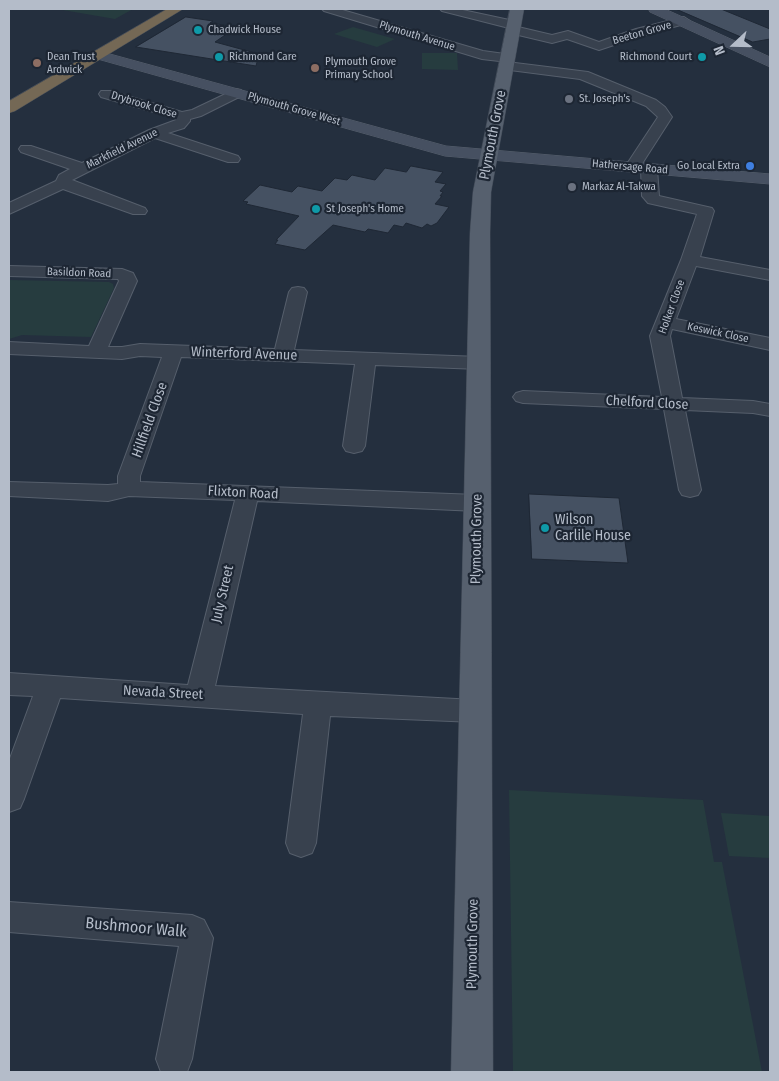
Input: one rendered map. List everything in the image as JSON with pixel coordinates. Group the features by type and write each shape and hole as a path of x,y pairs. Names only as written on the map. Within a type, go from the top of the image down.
{"highway":[{"path":"10,107 176,9"}],"main road":[{"name":"Plymouth Grove","path":"472,1072 480,233 482,192 517,9"}],"street":[{"name":"Plymouth Avenue","path":"328,9 507,62 582,75 650,103 660,110 665,117 641,168"},
{"name":"Beeton Grove","path":"446,9 552,39 568,34 599,46 640,32 684,21"},
{"path":"655,9 770,63"},
{"name":"Plymouth Grove West","path":"99,55 445,151 490,156"},
{"name":"Markfield Avenue","path":"9,209 53,187 64,184 64,178 82,168 154,133 179,125 183,120 182,116 196,113 236,93"},
{"name":"Drybrook Close","path":"106,94 182,116"},
{"path":"154,133 233,160"},
{"path":"26,149 82,168"},
{"name":"Hathersage Road","path":"490,156 770,179"},
{"name":"Holker Close","path":"641,168 650,196 654,200 706,211 690,260 660,336 675,404 690,490"},
{"path":"64,184 139,211"},
{"path":"690,260 770,275"},
{"name":"Basildon Road","path":"9,271 122,274 127,277 128,281 96,351"},
{"path":"283,355 298,292"},
{"name":"Keswick Close","path":"665,322 770,344"},
{"name":"Winterford Avenue","path":"9,348 174,351 480,362"},
{"name":"Hillfield Close","path":"129,489 129,476 174,351"},
{"path":"354,446 366,358"},
{"name":"Chelford Close","path":"523,397 753,407 770,410"},
{"name":"Flixton Road","path":"9,489 108,493 129,489 477,503"},
{"name":"July Street","path":"199,695 248,493"},
{"name":"Nevada Street","path":"9,684 318,704 476,710"},
{"path":"9,799 51,686"},
{"path":"301,843 318,704"},
{"name":"Bushmoor Walk","path":"9,917 192,931 197,938 174,1059"}],"green space":[{"path":"57,9 133,9 115,19"},
{"path":"353,27 395,39 377,47 334,34"},
{"path":"422,53 457,53 458,70 422,69"},
{"path":"9,280 109,282 113,284 114,288 91,337 22,335 9,339"},
{"path":"509,790 703,800 714,862 722,862 762,1072 513,1072"},
{"path":"721,813 770,816 770,858 729,856"}],"building":[{"path":"676,9 721,9 770,29 770,39 753,42"},
{"path":"186,17 237,27 215,42 259,54 256,66 136,47"},
{"name":"St Joseph's Home","path":"411,166 443,172 435,182 446,184 440,191 443,192 440,196 442,196 435,204 449,207 437,223 431,226 427,224 422,228 406,223 403,227 394,225 388,233 368,229 365,232 333,225 305,250 275,244 278,240 276,240 299,216 246,204 248,202 243,201 260,185 292,192 298,186 322,191 335,178 347,180 352,175 375,180 385,168 406,172"},
{"name":"Wilson Carlile House","path":"529,494 619,498 628,563 532,559"}],"place":[{"name":"Chadwick House","path":"198,30"},
{"name":"Richmond Care","path":"219,57"},
{"name":"Richmond Court","path":"702,57"},
{"name":"Dean Trust Ardwick","path":"37,63"},
{"name":"Plymouth Grove Primary School","path":"315,68"},
{"name":"St. Joseph's","path":"569,99"},
{"name":"Go Local Extra","path":"750,166"},
{"name":"Markaz Al-Takwa","path":"572,187"},
{"name":"St Joseph's Home","path":"316,209"},
{"name":"Wilson Carlile House","path":"545,528"}]}
